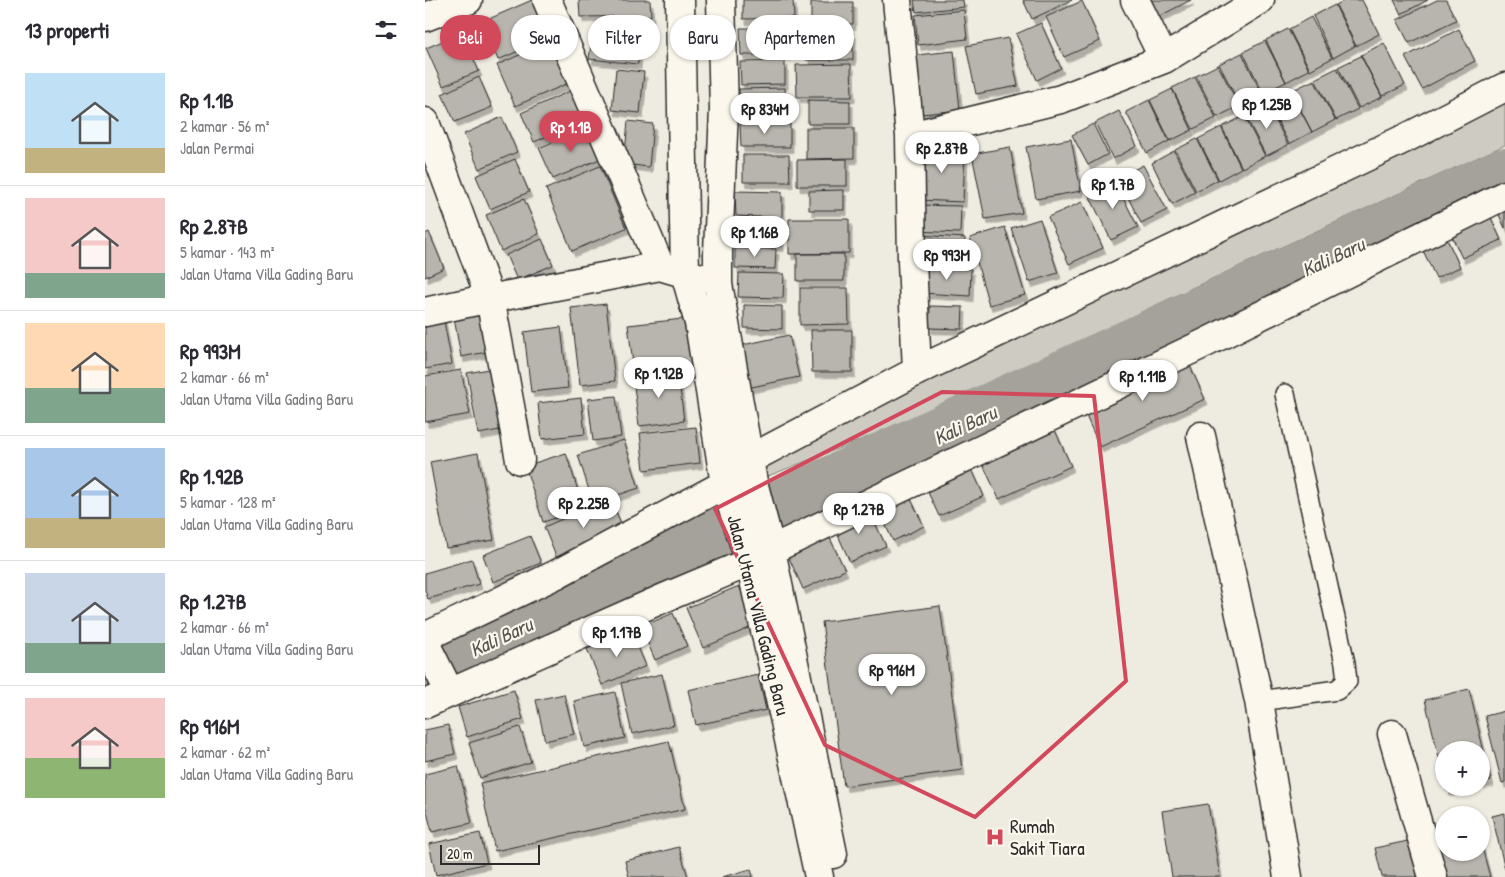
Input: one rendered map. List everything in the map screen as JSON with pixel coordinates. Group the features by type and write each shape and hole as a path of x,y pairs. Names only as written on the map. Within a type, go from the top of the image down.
{"street":[{"path":"425,17 468,0"},
{"path":"547,0 673,270"},
{"path":"673,270 680,0"},
{"name":"Jalan Utama Villa Gading Baru","path":"721,0 724,109 718,284 752,470 758,548 819,877"},
{"path":"897,0 910,136 912,261 917,371"},
{"path":"1135,0 1164,59"},
{"path":"910,136 1061,99 1164,59 1260,0"},
{"path":"447,688 425,642 727,490 752,470 917,371 1408,137 1505,87"},
{"path":"425,122 490,298 520,460"},
{"path":"425,704 447,688 664,598 758,548 1203,344 1505,195"},
{"path":"425,312 490,298 673,270 718,284"},
{"name":"Jalan Utama Villa Gading Baru","path":"673,270 699,323 727,490 758,548 837,877"},
{"path":"1201,436 1259,701 1288,877"},
{"path":"1392,734 1433,877"}],"lane":[{"path":"1259,701 1337,690 1347,681 1345,663 1285,394"}],"highlighted area":[{"path":"942,392 1094,396 1126,681 975,817 825,745 715,509"}],"shaded area":[{"path":"1505,86 1505,145 1194,287 929,413 753,482 779,443"}],"building":[{"path":"532,0 538,15 511,15 511,54 501,59 501,15 498,15"},
{"path":"579,0 650,0 651,15 588,15 588,17 580,17"},
{"path":"743,0 793,0 794,15 746,15 746,19 743,19"},
{"path":"914,0 963,0 964,7 916,12"},
{"path":"1023,0 1072,0 1032,19"},
{"path":"1137,0 1191,0 1148,22"},
{"path":"1345,0 1362,0 1379,34 1356,46 1336,5"},
{"path":"1394,0 1428,0 1401,14"},
{"path":"1437,0 1446,0 1456,20 1409,43 1397,20"},
{"path":"1082,1 1100,41 1064,57 1046,17"},
{"path":"811,2 853,2 853,15 811,15"},
{"path":"1335,5 1355,46 1333,58 1313,16"},
{"path":"964,10 967,39 918,45 915,15"},
{"path":"1311,17 1332,58 1310,70 1289,29"},
{"path":"1041,23 1061,68 1037,80 1016,34"},
{"path":"740,28 746,28 746,55 741,55"},
{"path":"1288,29 1309,70 1286,82 1266,40"},
{"path":"1459,29 1475,61 1422,89 1405,57"},
{"path":"1008,38 1018,86 976,94 966,46"},
{"path":"1265,41 1286,82 1263,93 1243,52"},
{"path":"440,42 440,60 474,60 479,71 443,86 426,48"},
{"path":"1384,43 1405,85 1382,96 1361,55"},
{"path":"954,51 960,110 922,114 916,55"},
{"path":"1242,53 1262,94 1240,105 1219,64"},
{"path":"1361,56 1382,97 1359,108 1338,67"},
{"path":"511,59 559,60 569,83 515,106 497,65"},
{"path":"599,60 638,60 638,64"},
{"path":"785,61 785,84 741,85 740,62"},
{"path":"851,64 852,97 797,97 796,65"},
{"path":"1218,65 1239,106 1217,117 1196,76"},
{"path":"1337,68 1358,109 1336,120 1315,79"},
{"path":"616,69 644,72 640,113 612,110"},
{"path":"479,77 492,107 455,122 442,94"},
{"path":"1195,77 1216,118 1193,129 1172,88"},
{"path":"1314,80 1335,120 1312,132 1291,91"},
{"path":"785,88 786,112 739,112 739,89"},
{"path":"1172,89 1192,130 1170,141 1150,100"},
{"path":"572,90 585,120 534,142 521,113"},
{"path":"1290,91 1312,132 1289,144 1268,103"},
{"path":"808,100 850,101 850,124 808,124"},
{"path":"1149,100 1169,141 1147,153 1126,112"},
{"path":"1267,103 1288,145 1266,156 1245,115"},
{"path":"1119,111 1137,146 1113,159 1095,123"},
{"path":"1244,116 1265,156 1242,168 1222,127"},
{"path":"502,117 517,152 479,169 464,134"},
{"path":"628,121 653,124 649,167 624,164"},
{"path":"740,124 790,124 790,147 741,147"},
{"path":"1093,124 1108,154 1088,165 1072,135"},
{"path":"589,126 602,158 553,179 539,148"},
{"path":"1221,127 1241,168 1219,180 1198,139"},
{"path":"806,128 854,128 854,158 806,159"},
{"path":"1071,139 1081,191 1036,199 1026,147"},
{"path":"1197,139 1218,180 1196,191 1175,150"},
{"path":"921,147 965,149 963,202 919,200"},
{"path":"1010,147 1022,213 985,219 972,154"},
{"path":"1174,151 1195,192 1172,204 1152,163"},
{"path":"743,155 789,155 790,182 743,182"},
{"path":"515,159 529,192 490,209 476,176"},
{"path":"847,159 847,186 797,186 797,160"},
{"path":"1143,165 1167,210 1141,223 1118,178"},
{"path":"600,166 626,228 572,251 546,189"},
{"path":"1114,180 1138,227 1111,240 1088,193"},
{"path":"844,190 844,210 809,210 809,191"},
{"path":"735,191 782,192 782,218 736,216"},
{"path":"524,199 539,234 501,251 486,215"},
{"path":"1505,201 1505,228 1495,206"},
{"path":"1082,202 1103,248 1069,264 1048,217"},
{"path":"916,205 961,206 960,233 915,231"},
{"path":"1488,211 1501,240 1462,258 1449,230"},
{"path":"789,219 849,219 849,253 789,254"},
{"path":"1040,219 1058,273 1029,282 1011,228"},
{"path":"738,222 781,223 781,246 737,245"},
{"path":"1005,227 1025,295 989,305 970,238"},
{"path":"429,232 444,268 425,277 425,234"},
{"path":"1444,233 1460,267 1436,278 1420,244"},
{"path":"918,235 965,238 964,266 917,264"},
{"path":"542,239 553,265 517,280 506,255"},
{"path":"735,248 776,249 775,269 735,268"},
{"path":"797,254 844,254 844,281 797,281"},
{"path":"923,267 971,269 970,296 922,293"},
{"path":"739,273 784,274 783,298 738,297"},
{"path":"800,288 848,288 849,324 800,325"},
{"path":"606,304 615,381 580,385 571,308"},
{"path":"744,305 782,306 782,329 744,328"},
{"path":"930,306 963,307 962,329 929,328"},
{"path":"490,312 497,350 461,357 454,318"},
{"path":"443,316 452,364 425,369 425,319"},
{"path":"692,318 697,365 634,372 628,325"},
{"path":"561,327 568,388 531,392 524,332"},
{"path":"811,330 852,330 852,372 812,372"},
{"path":"789,335 799,377 747,388 738,346"},
{"path":"1186,357 1205,399 1100,447 1081,405"},
{"path":"500,367 511,428 478,434 467,373"},
{"path":"461,370 470,414 425,422 425,376"},
{"path":"678,372 684,421 639,426 633,378"},
{"path":"616,396 621,437 593,441 588,399"},
{"path":"581,398 585,434 542,439 538,403"},
{"path":"1051,421 1071,466 999,499 978,454"},
{"path":"696,427 700,463 644,470 640,433"},
{"path":"624,440 639,488 593,503 578,455"},
{"path":"478,453 494,540 446,548 430,462"},
{"path":"566,453 584,509 543,522 525,466"},
{"path":"971,467 984,496 939,516 926,488"},
{"path":"908,493 924,526 893,541 877,507"},
{"path":"610,498 624,530 557,559 544,527"},
{"path":"868,508 886,546 850,562 833,524"},
{"path":"826,530 845,570 803,589 785,549"},
{"path":"530,536 541,563 493,582 483,555"},
{"path":"472,559 479,584 428,599 425,590 425,573"},
{"path":"739,586 756,625 703,648 686,608"},
{"path":"940,606 962,770 844,786 822,622"},
{"path":"673,613 687,646 655,660 641,627"},
{"path":"631,630 646,666 602,685 587,649"},
{"path":"662,674 674,725 632,734 621,683"},
{"path":"758,675 766,710 696,725 688,690"},
{"path":"1469,689 1481,741 1435,741 1425,700"},
{"path":"514,690 523,719 467,737 458,707"},
{"path":"615,692 625,738 584,747 574,701"},
{"path":"564,694 574,734 545,741 536,700"},
{"path":"1505,711 1505,782 1502,783 1485,716"},
{"path":"448,725 455,754 425,761 425,730"},
{"path":"520,727 531,762 480,778 469,743"},
{"path":"669,741 685,809 495,851 480,783"},
{"path":"458,766 472,823 432,832 425,804 425,774"},
{"path":"1208,804 1220,877 1172,877 1162,811"},
{"path":"1505,813 1505,869 1492,816"},
{"path":"480,833 487,863 436,875 429,844"},
{"path":"1417,839 1426,877 1382,877 1375,848"},
{"path":"679,847 688,877 629,877 625,861"},
{"path":"1440,861 1486,861 1490,877 1444,877"},
{"path":"751,869 753,877 722,877"}],"waterway":[{"name":"Kali Baru","path":"425,672 1505,178"}],"place":[{"name":"Rumah Sakit Tiara","path":"995,837"}]}
